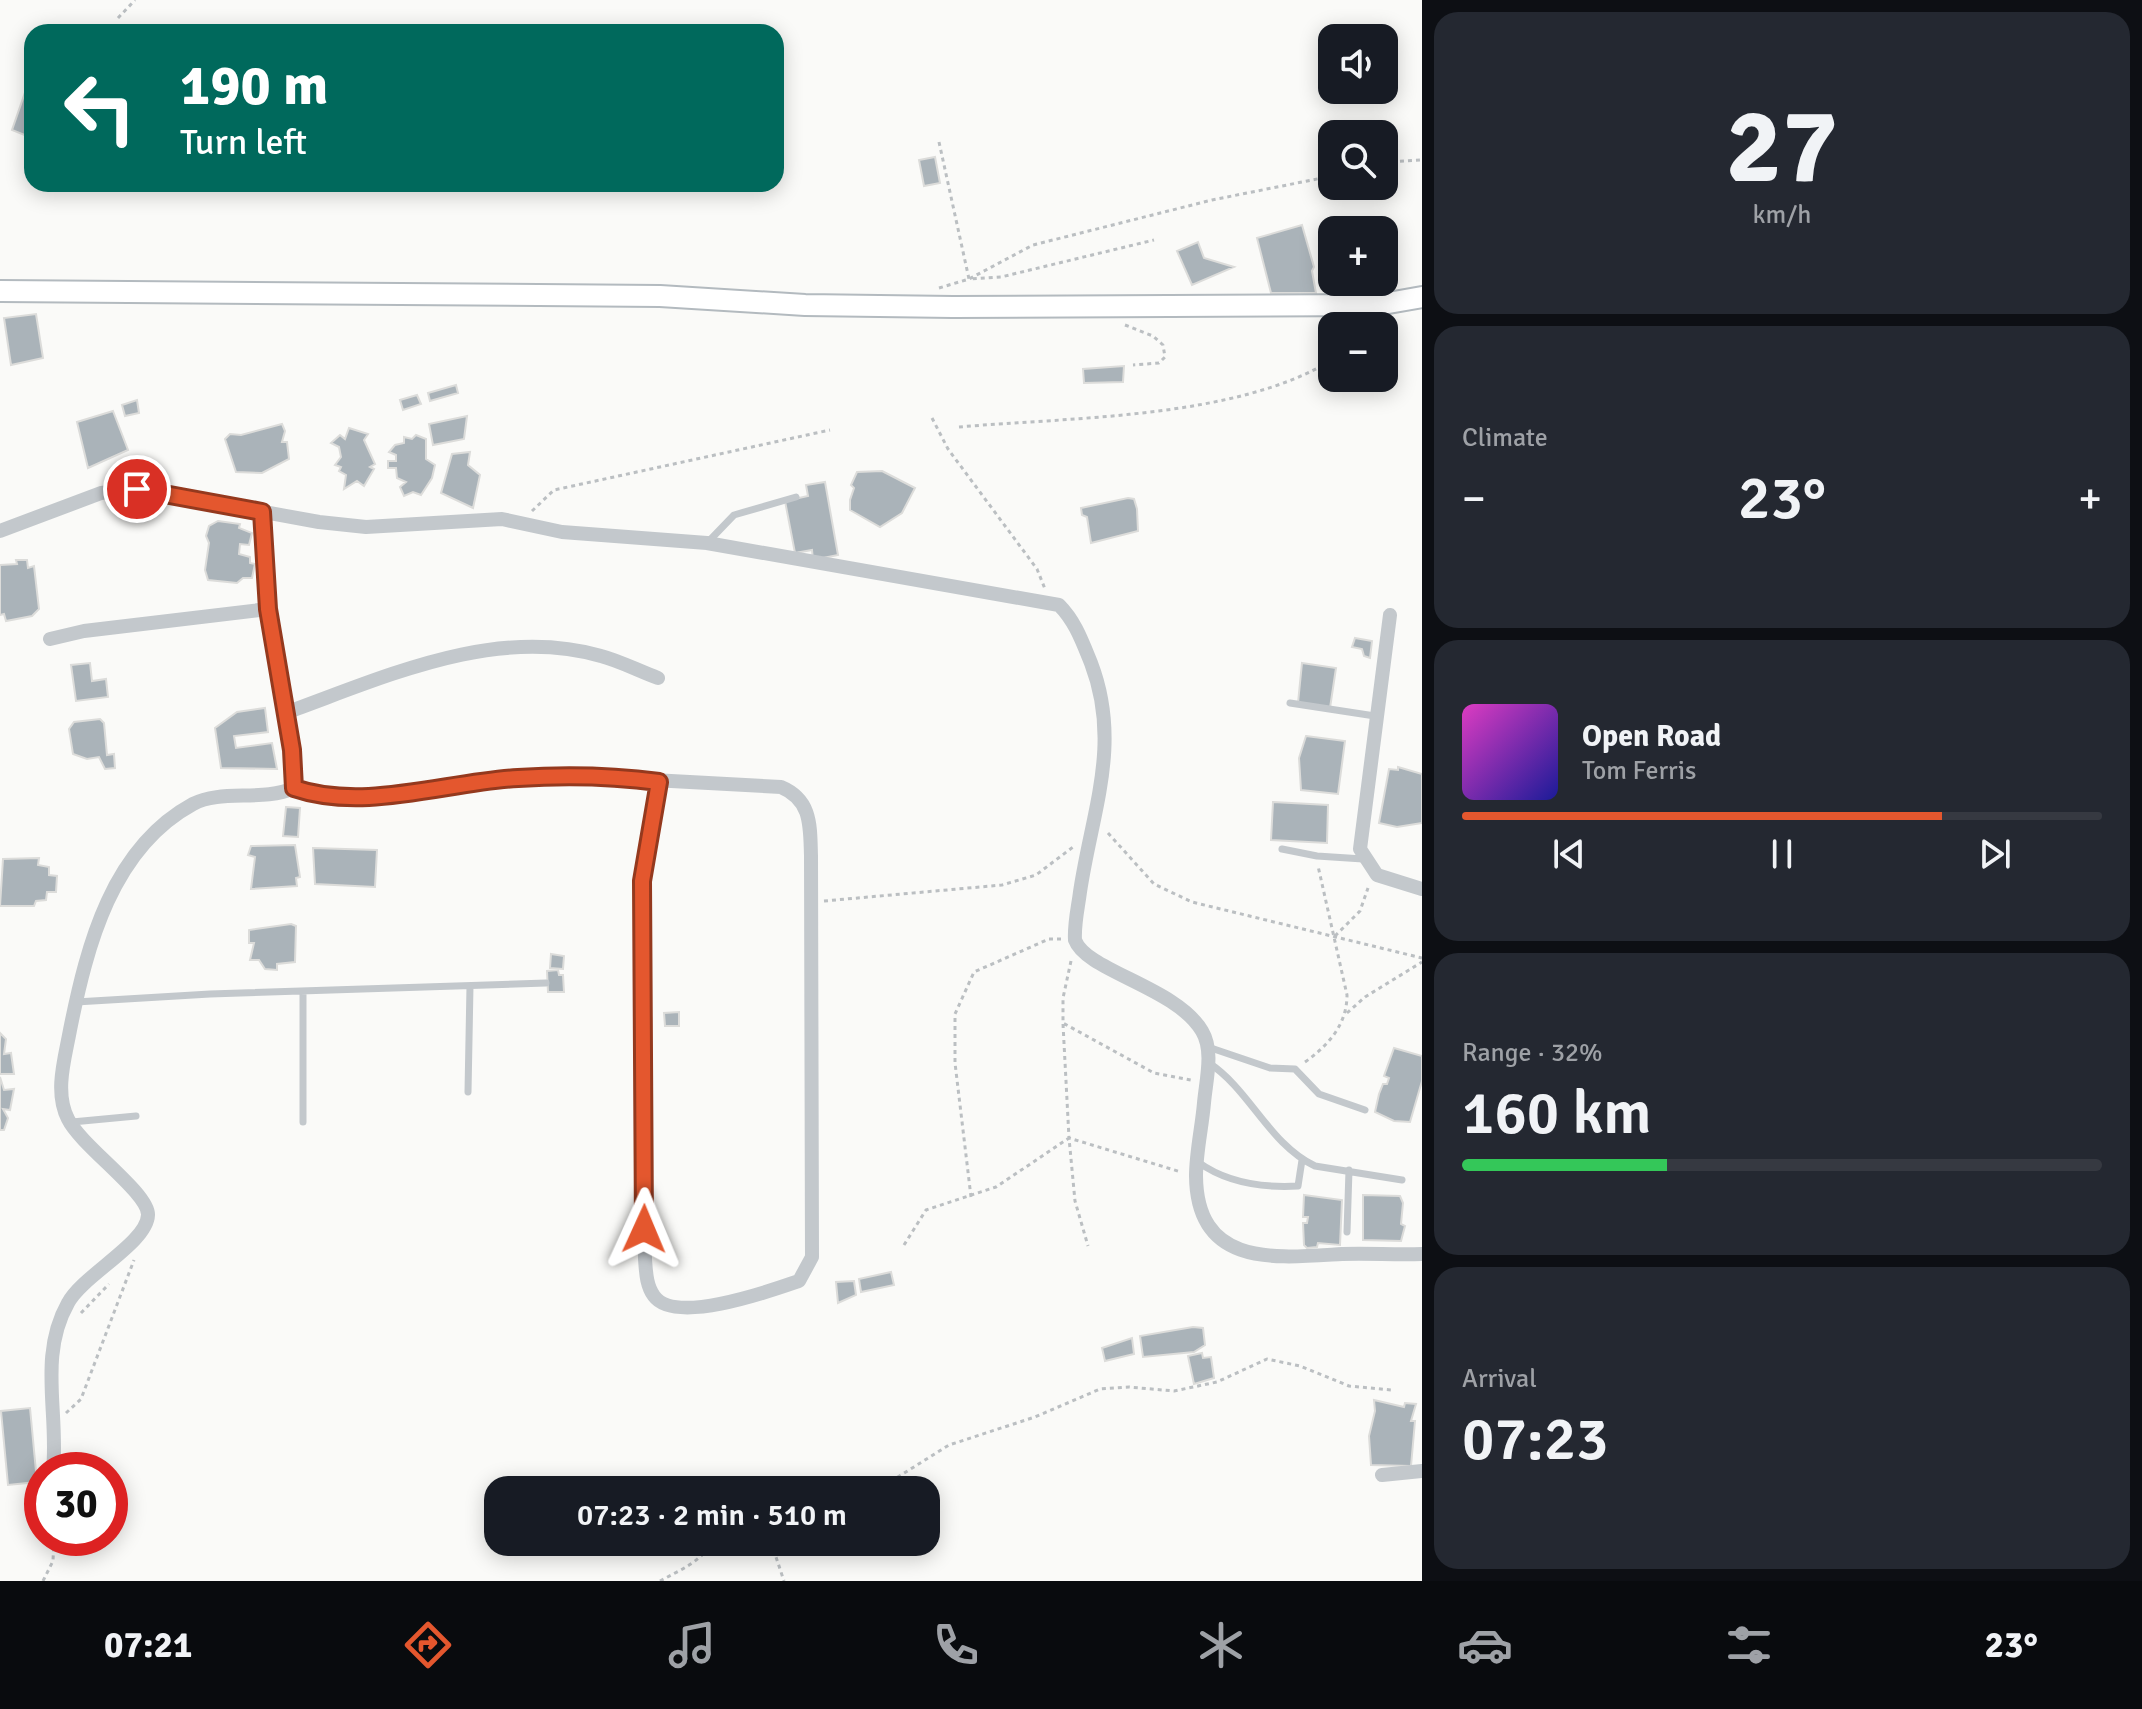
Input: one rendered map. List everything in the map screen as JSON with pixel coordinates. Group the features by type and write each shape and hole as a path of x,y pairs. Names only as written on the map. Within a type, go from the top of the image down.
{"street":[{"path":"0,291 660,296 805,305 953,307 1377,305 1422,297"},
{"path":"0,531 116,490 137,489 366,527 478,518 520,522 562,532 707,543 1002,597 1049,600 1071,617 1103,704 1106,757 1075,940 1092,960 1134,979 1181,1007 1195,1021 1208,1054 1197,1169 1205,1214 1215,1235 1248,1254 1289,1257 1422,1254"},
{"path":"262,512 268,609 292,750 294,788"},
{"path":"50,639 146,622 268,609"},
{"path":"1390,615 1360,849 1363,859 1377,875 1422,889"},
{"path":"285,713 424,662 470,653 522,648 599,655 658,678"},
{"path":"53,1452 51,1358 56,1330 68,1302 85,1281 143,1230 148,1218 143,1202 84,1145 69,1122 62,1099 62,1071 76,1002 105,903 154,831 197,801 265,796 294,788 314,795 379,795 519,778 766,785 796,794 810,821 812,1257 799,1281 704,1307 676,1309 654,1296 647,1280 642,881 659,782"},
{"path":"1382,1475 1422,1471"}],"lane":[{"path":"707,543 734,515 796,497"},
{"path":"1290,703 1375,716"},
{"path":"1282,849 1317,856 1363,859"},
{"path":"76,1002 546,983"},
{"path":"468,1092 470,986"},
{"path":"303,992 303,1122"},
{"path":"1208,1054 1270,1068 1295,1069 1319,1094 1365,1110"},
{"path":"1208,1054 1254,1110 1302,1160 1315,1166 1402,1180"},
{"path":"69,1122 136,1116"},
{"path":"1197,1169 1277,1187 1298,1186 1302,1160"},
{"path":"1347,1232 1349,1170"}],"path":[{"path":"118,18 135,0"},
{"path":"939,142 969,279"},
{"path":"1398,161 1422,160"},
{"path":"969,279 1033,245 1212,200 1318,179"},
{"path":"928,290 969,279 1001,277 1154,240"},
{"path":"1120,323 1153,336 1163,345 1165,357 1159,363 1133,365"},
{"path":"959,427 1219,401 1288,383 1318,367"},
{"path":"932,418 948,449 1037,569 1049,600"},
{"path":"520,522 554,490 830,430"},
{"path":"1095,813 1108,834 1154,884 1192,902 1422,960"},
{"path":"810,904 1002,885 1036,875 1091,832"},
{"path":"1317,856 1347,995 1347,1013"},
{"path":"1335,936 1360,911 1377,875"},
{"path":"971,1197 955,1063 955,1014 974,972 1049,939 1075,940 1063,998 1063,1023 1075,1201 1088,1246"},
{"path":"1295,1069 1334,1034 1347,1013 1365,997 1422,960"},
{"path":"1063,1023 1154,1073 1189,1080 1206,1077"},
{"path":"904,1245 926,1210 996,1187 1069,1138 1197,1169"},
{"path":"52,1426 81,1399 137,1254 126,1265"},
{"path":"75,1320 116,1276"},
{"path":"899,1476 949,1445 1035,1417 1100,1389 1129,1387 1174,1391 1217,1382 1267,1359 1300,1366 1349,1386 1392,1390"},
{"path":"43,1581 53,1556"},
{"path":"660,1581 702,1556"},
{"path":"776,1556 784,1581"}],"building":[{"path":"24,96 24,135 12,130"},
{"path":"935,157 940,183 924,186 919,160"},
{"path":"1302,225 1314,267 1316,293 1271,293 1257,238"},
{"path":"1198,242 1204,258 1234,267 1192,285 1177,251"},
{"path":"36,314 43,358 11,365 4,318"},
{"path":"1124,366 1123,382 1084,383 1083,369"},
{"path":"456,385 458,393 430,401 428,393"},
{"path":"417,395 421,404 403,410 400,400"},
{"path":"137,400 139,413 125,416 122,405"},
{"path":"113,411 128,450 88,468 77,422"},
{"path":"467,416 464,439 433,445 429,424"},
{"path":"282,424 285,431 282,442 287,442 289,459 262,473 236,472 225,439 230,434 241,435"},
{"path":"349,428 368,434 364,440 375,464 370,467 374,469 364,486 357,481 344,489 346,475 339,471 341,467 335,465 341,457 339,447 331,443 340,435 345,439"},
{"path":"416,435 426,439 426,459 435,465 432,478 421,495 413,492 404,496 400,487 406,482 397,478 396,468 388,468 388,461 396,461 396,455 389,452 395,445 404,443 404,437 412,439"},
{"path":"470,452 468,465 480,475 473,508 441,493 452,454"},
{"path":"882,471 915,488 902,513 880,527 850,510 850,500 854,488 851,485 857,472"},
{"path":"825,482 838,555 813,560 812,550 795,553 785,501 808,496 806,485"},
{"path":"1134,499 1138,531 1091,543 1087,517 1082,515 1081,508"},
{"path":"218,521 240,524 239,528 252,533 249,545 240,544 239,554 250,557 250,563 255,564 252,578 243,578 237,583 208,580 205,570 209,543 206,536 209,526"},
{"path":"16,560 27,560 28,568 34,566 39,609 32,616 6,621 4,614 0,615 0,565 17,564"},
{"path":"1355,638 1372,641 1370,658 1364,656 1362,649 1352,647"},
{"path":"90,663 92,681 106,679 108,697 76,701 71,665"},
{"path":"1302,663 1336,668 1330,708 1298,703"},
{"path":"265,708 268,732 234,736 236,748 272,743 277,769 221,768 215,728 237,712"},
{"path":"100,719 104,723 107,755 114,754 115,768 105,769 99,757 87,759 73,754 69,729 74,722"},
{"path":"1306,736 1345,741 1338,794 1301,790 1299,758"},
{"path":"1398,767 1422,774 1422,823 1397,827 1379,823 1389,769 1398,770"},
{"path":"1273,802 1328,805 1327,843 1271,840"},
{"path":"286,807 300,808 298,837 283,836"},
{"path":"295,845 300,877 296,878 297,886 251,889 255,857 248,855 251,846"},
{"path":"313,848 377,850 375,887 315,884"},
{"path":"39,858 38,865 49,867 49,875 57,876 56,892 47,892 46,900 36,901 34,906 0,906 3,859"},
{"path":"291,924 296,926 295,962 277,964 277,970 265,969 259,960 250,960 254,943 249,943 249,930"},
{"path":"551,954 564,956 563,969 550,968"},
{"path":"558,970 559,975 563,975 564,992 548,992 547,971"},
{"path":"679,1012 679,1026 665,1026 664,1013"},
{"path":"0,1033 6,1039 4,1054 11,1053 14,1074 0,1074"},
{"path":"1394,1048 1422,1056 1422,1081 1410,1122 1394,1121 1375,1112 1383,1084 1387,1084 1389,1078 1384,1076"},
{"path":"0,1077 4,1090 14,1089 10,1110 3,1109 8,1118 4,1130 0,1130"},
{"path":"1304,1195 1342,1200 1340,1245 1318,1243 1317,1247 1307,1248 1304,1245 1303,1223 1307,1223 1308,1217 1303,1217"},
{"path":"1363,1195 1400,1196 1403,1203 1401,1224 1405,1226 1401,1241 1363,1240"},
{"path":"891,1272 894,1285 861,1292 859,1279"},
{"path":"854,1281 856,1295 838,1303 836,1282"},
{"path":"1203,1328 1205,1345 1194,1352 1143,1357 1140,1336"},
{"path":"1132,1338 1134,1354 1105,1361 1102,1348"},
{"path":"1202,1353 1203,1358 1211,1357 1214,1378 1194,1384 1188,1356"},
{"path":"1374,1400 1404,1407 1405,1403 1416,1404 1411,1421 1415,1421 1411,1466 1371,1465 1369,1436 1375,1411"},
{"path":"30,1408 34,1452 24,1452 24,1483 8,1485 1,1411"}],"route":[{"path":"137,489 262,512 268,609 292,750 294,788 314,795 379,795 519,778 659,782 645,847 642,881 646,1086 644,1229"}]}
